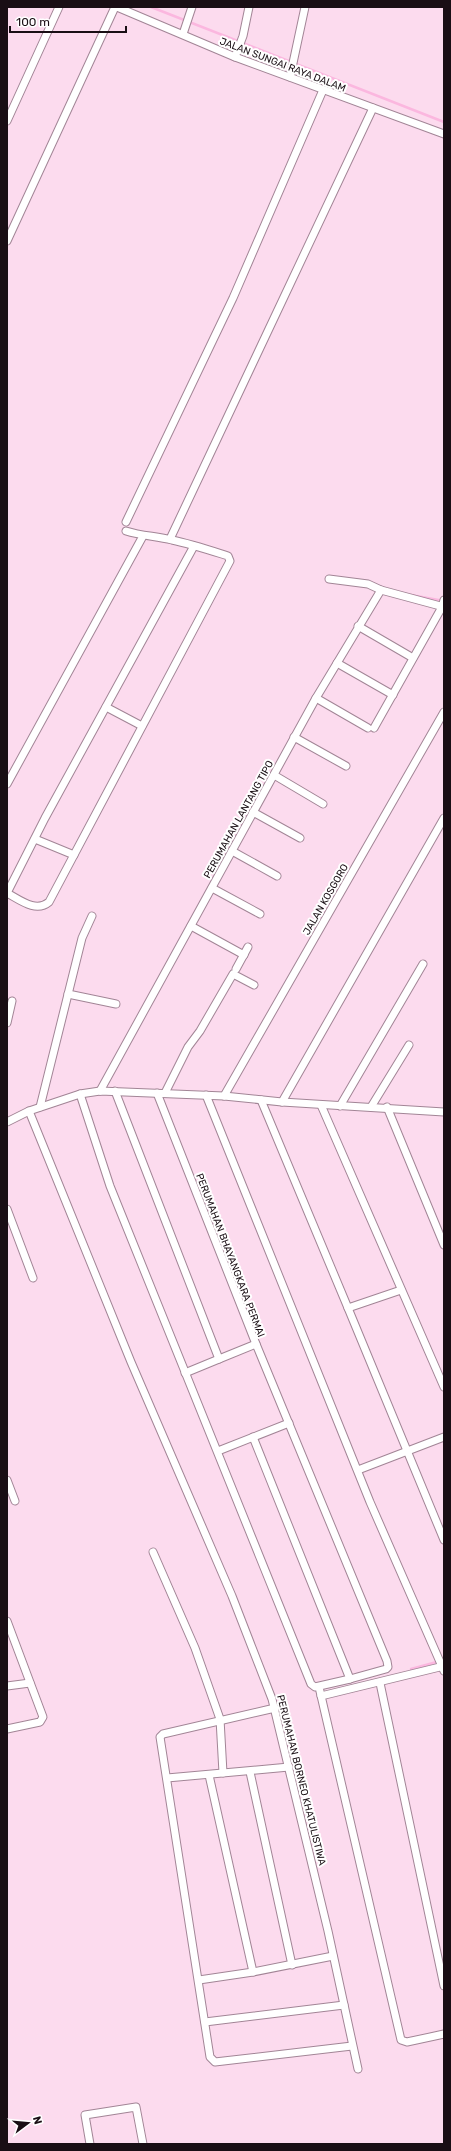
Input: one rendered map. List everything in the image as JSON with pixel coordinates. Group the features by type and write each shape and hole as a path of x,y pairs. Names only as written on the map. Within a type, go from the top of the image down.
{"street":[{"path":"7,121 60,7"},
{"path":"7,241 116,7"},
{"name":"JALAN SUNGAI RAYA DALAM","path":"116,7 185,31 323,90 444,134"},
{"path":"236,54 243,36 250,7"},
{"path":"290,77 305,7"},
{"path":"185,31 192,10"},
{"path":"126,522 233,298 323,90"},
{"path":"170,539 372,108"},
{"path":"126,530 143,536 170,539 194,546 228,556 230,561 49,902 44,906 33,906 7,893 35,838 194,546"},
{"path":"7,784 143,536"},
{"path":"316,698 371,728 393,695 443,605 381,590 368,584 329,579"},
{"name":"PERUMAHAN LANTANG TIPO","path":"100,1091 274,776 294,737 358,626 381,590"},
{"path":"358,626 413,658"},
{"path":"337,663 393,695"},
{"path":"106,707 142,726"},
{"name":"JALAN KOSGORO","path":"224,1096 444,712"},
{"path":"294,737 346,766"},
{"path":"274,776 323,804"},
{"path":"254,812 300,838"},
{"path":"282,1102 444,818"},
{"path":"35,838 74,855"},
{"path":"232,851 277,876"},
{"path":"212,888 260,914"},
{"path":"40,1107 82,938 92,916"},
{"path":"191,926 244,955"},
{"path":"236,969 248,947"},
{"path":"340,1106 423,964"},
{"path":"165,1093 188,1047 200,1031 233,974 254,985"},
{"path":"68,994 116,1004"},
{"path":"7,1023 12,1001"},
{"path":"371,1107 409,1045"},
{"path":"7,1122 40,1107 80,1094 100,1091 224,1096 321,1105 387,1107 444,1112"},
{"path":"115,1091 219,1359"},
{"name":"PERUMAHAN BHAYANGKARA PERMAI","path":"157,1093 256,1344 388,1664 386,1669 350,1680"},
{"path":"80,1094 110,1186 185,1374 218,1451 283,1618 311,1684 320,1692 401,2040 407,2042 444,2034"},
{"path":"206,1095 408,1592 442,1666 380,1683 320,1692"},
{"path":"261,1100 444,1540"},
{"path":"321,1105 444,1387"},
{"path":"387,1107 444,1245"},
{"name":"PERUMAHAN BORNEO KHATULISTIWA","path":"29,1111 198,1521 232,1596 274,1703 358,2068"},
{"path":"7,1209 33,1278"},
{"path":"348,1308 401,1290"},
{"path":"185,1374 256,1344"},
{"path":"218,1451 289,1423"},
{"path":"253,1437 350,1680 320,1692"},
{"path":"358,1470 444,1437"},
{"path":"7,1480 15,1500"},
{"path":"153,1552 195,1648 219,1718 224,1773"},
{"path":"7,1621 42,1715 42,1720 7,1728"},
{"path":"7,1686 30,1683"},
{"path":"380,1683 444,1986"},
{"path":"274,1703 161,1735 178,1861 199,1980 210,2057 215,2062 352,2046"},
{"path":"167,1778 209,1776 224,1773 250,1772 289,1767"},
{"path":"250,1772 292,1965"},
{"path":"209,1776 253,1972"},
{"path":"199,1980 253,1972 333,1956"},
{"path":"205,2022 344,2005"},
{"path":"90,2144 85,2115 136,2107 143,2144"}],"waterway":[{"path":"151,7 444,122"},
{"path":"411,595 444,601"},
{"path":"411,1669 444,1660"}]}
